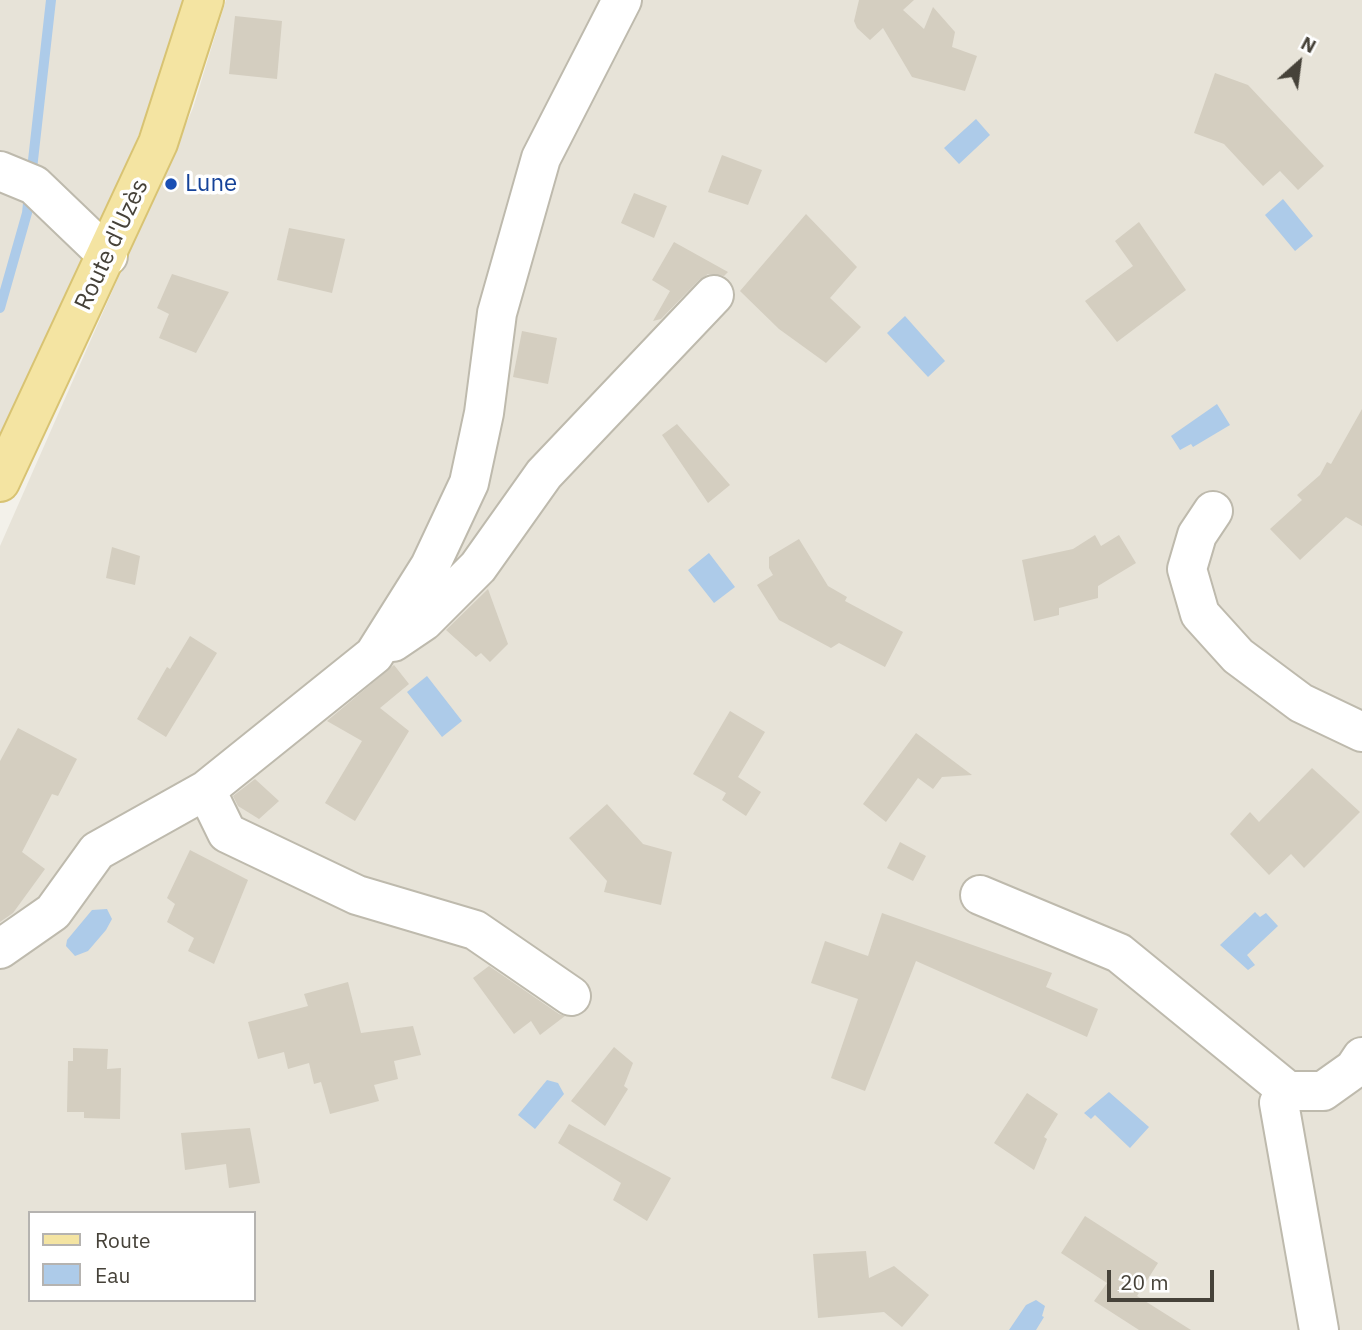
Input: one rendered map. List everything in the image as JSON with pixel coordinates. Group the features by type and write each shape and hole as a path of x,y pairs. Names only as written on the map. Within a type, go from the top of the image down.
{"main road":[{"name":"Route d'Uzès","path":"0,482 108,256 158,143 204,0"}],"street":[{"path":"374,655 430,566 469,483 484,413 497,313 541,158 622,0"},
{"path":"14,176 108,256"},
{"path":"0,949 53,912 97,851 206,790 374,655 424,621 478,567 544,474 714,295"},
{"path":"1213,511 1197,535 1187,569 1200,614 1238,656 1301,703 1362,732"},
{"path":"206,790 228,833 356,895 475,930 571,996"},
{"path":"980,895 1119,953 1287,1091 1323,1091 1354,1069 1362,1057"},
{"path":"1287,1091 1279,1103 1319,1330"}],"shaded area":[{"path":"0,0 189,0 137,139 0,453"},
{"path":"226,0 1362,0 1362,1330 0,1330 0,546 193,108"}],"water":[{"path":"976,119 990,135 959,164 944,148"},
{"path":"1283,199 1313,236 1295,251 1265,215"},
{"path":"905,316 945,361 928,377 887,333"},
{"path":"1217,404 1230,425 1193,447 1191,444 1180,450 1171,436"},
{"path":"709,553 735,587 714,603 688,570"},
{"path":"427,676 462,721 442,737 407,692"},
{"path":"107,909 112,919 106,930 88,951 75,956 66,946 67,940 92,910"},
{"path":"1255,912 1260,917 1266,913 1278,926 1247,955 1255,965 1248,970 1220,945"},
{"path":"547,1080 558,1083 564,1094 535,1129 518,1115"},
{"path":"1109,1092 1149,1127 1130,1148 1095,1115 1091,1119 1084,1113"},
{"path":"1036,1300 1045,1306 1044,1317 1036,1330 1009,1330 1026,1305"}],"building":[{"path":"859,0 914,0 903,10 924,29 933,7 955,32 952,47 977,56 965,91 912,77 883,28 870,40 857,28 854,21"},
{"path":"235,16 282,21 277,79 229,74"},
{"path":"1215,73 1248,85 1324,166 1298,190 1280,171 1263,186 1224,144 1194,133"},
{"path":"722,155 762,170 748,205 708,192"},
{"path":"634,193 667,206 654,238 621,223"},
{"path":"806,214 857,267 830,298 861,327 826,363 779,329 740,291"},
{"path":"1139,222 1186,290 1117,342 1085,301 1133,266 1115,241"},
{"path":"289,228 345,239 332,293 277,280"},
{"path":"674,242 728,272 724,276 708,274 661,319 653,321 670,291 652,280"},
{"path":"172,274 229,292 196,353 159,338 169,314 157,308"},
{"path":"522,331 557,338 548,384 513,377"},
{"path":"1362,409 1362,526 1346,517 1300,560 1270,529 1302,500 1297,495 1320,475 1327,462 1331,464"},
{"path":"677,424 730,485 708,503 662,435"},
{"path":"1095,535 1101,546 1119,535 1136,563 1098,586 1098,598 1059,608 1059,615 1034,621 1022,560 1073,549"},
{"path":"799,539 828,586 847,597 845,601 903,632 885,667 839,643 831,648 779,620 757,585 773,575 769,568 769,557"},
{"path":"112,547 140,556 135,585 106,578"},
{"path":"488,589 508,644 490,662 481,653 476,657 446,630"},
{"path":"190,636 217,653 166,737 137,719 167,667 170,669"},
{"path":"394,665 409,684 380,708 409,731 355,821 325,803 362,741 327,721"},
{"path":"730,711 765,732 738,777 761,792 746,816 722,800 726,793 693,774"},
{"path":"18,728 77,759 58,796 52,794 22,852 45,869 13,913 0,922 0,761"},
{"path":"916,733 972,775 942,777 933,789 918,778 886,822 863,804"},
{"path":"1312,768 1360,812 1304,868 1291,854 1269,875 1230,834 1250,812 1259,822"},
{"path":"255,779 279,801 259,819 238,806 233,796"},
{"path":"607,804 643,844 672,852 661,905 604,892 607,881 569,838"},
{"path":"900,842 926,856 913,881 887,868"},
{"path":"190,850 248,880 214,964 188,951 194,938 167,922 175,904 167,898"},
{"path":"882,913 1052,973 1046,987 1098,1009 1087,1037 916,961 865,1091 831,1078 858,999 811,983 825,941 868,956"},
{"path":"489,966 565,1016 540,1035 531,1021 514,1034 473,978"},
{"path":"348,982 361,1033 413,1026 421,1055 394,1061 398,1079 374,1085 379,1101 330,1114 321,1082 314,1084 309,1063 288,1069 284,1052 258,1059 248,1022 308,1006 304,994"},
{"path":"614,1047 633,1063 624,1086 628,1089 605,1126 571,1101"},
{"path":"73,1048 108,1049 107,1069 121,1068 120,1119 84,1118 84,1112 67,1112 68,1061 73,1061"},
{"path":"1027,1093 1058,1114 1044,1137 1047,1139 1034,1170 994,1143"},
{"path":"569,1124 671,1178 647,1221 613,1200 621,1183 558,1143"},
{"path":"250,1128 260,1183 229,1188 226,1164 185,1170 181,1133"},
{"path":"1085,1216 1158,1263 1137,1296 1191,1330 1139,1330 1094,1301 1107,1283 1061,1253"},
{"path":"866,1251 869,1278 894,1266 929,1295 902,1327 884,1312 818,1318 813,1254"}],"waterway":[{"path":"31,178 51,0"},
{"path":"0,308 27,213 29,194"}],"place":[{"name":"Lune","path":"171,184"}]}
